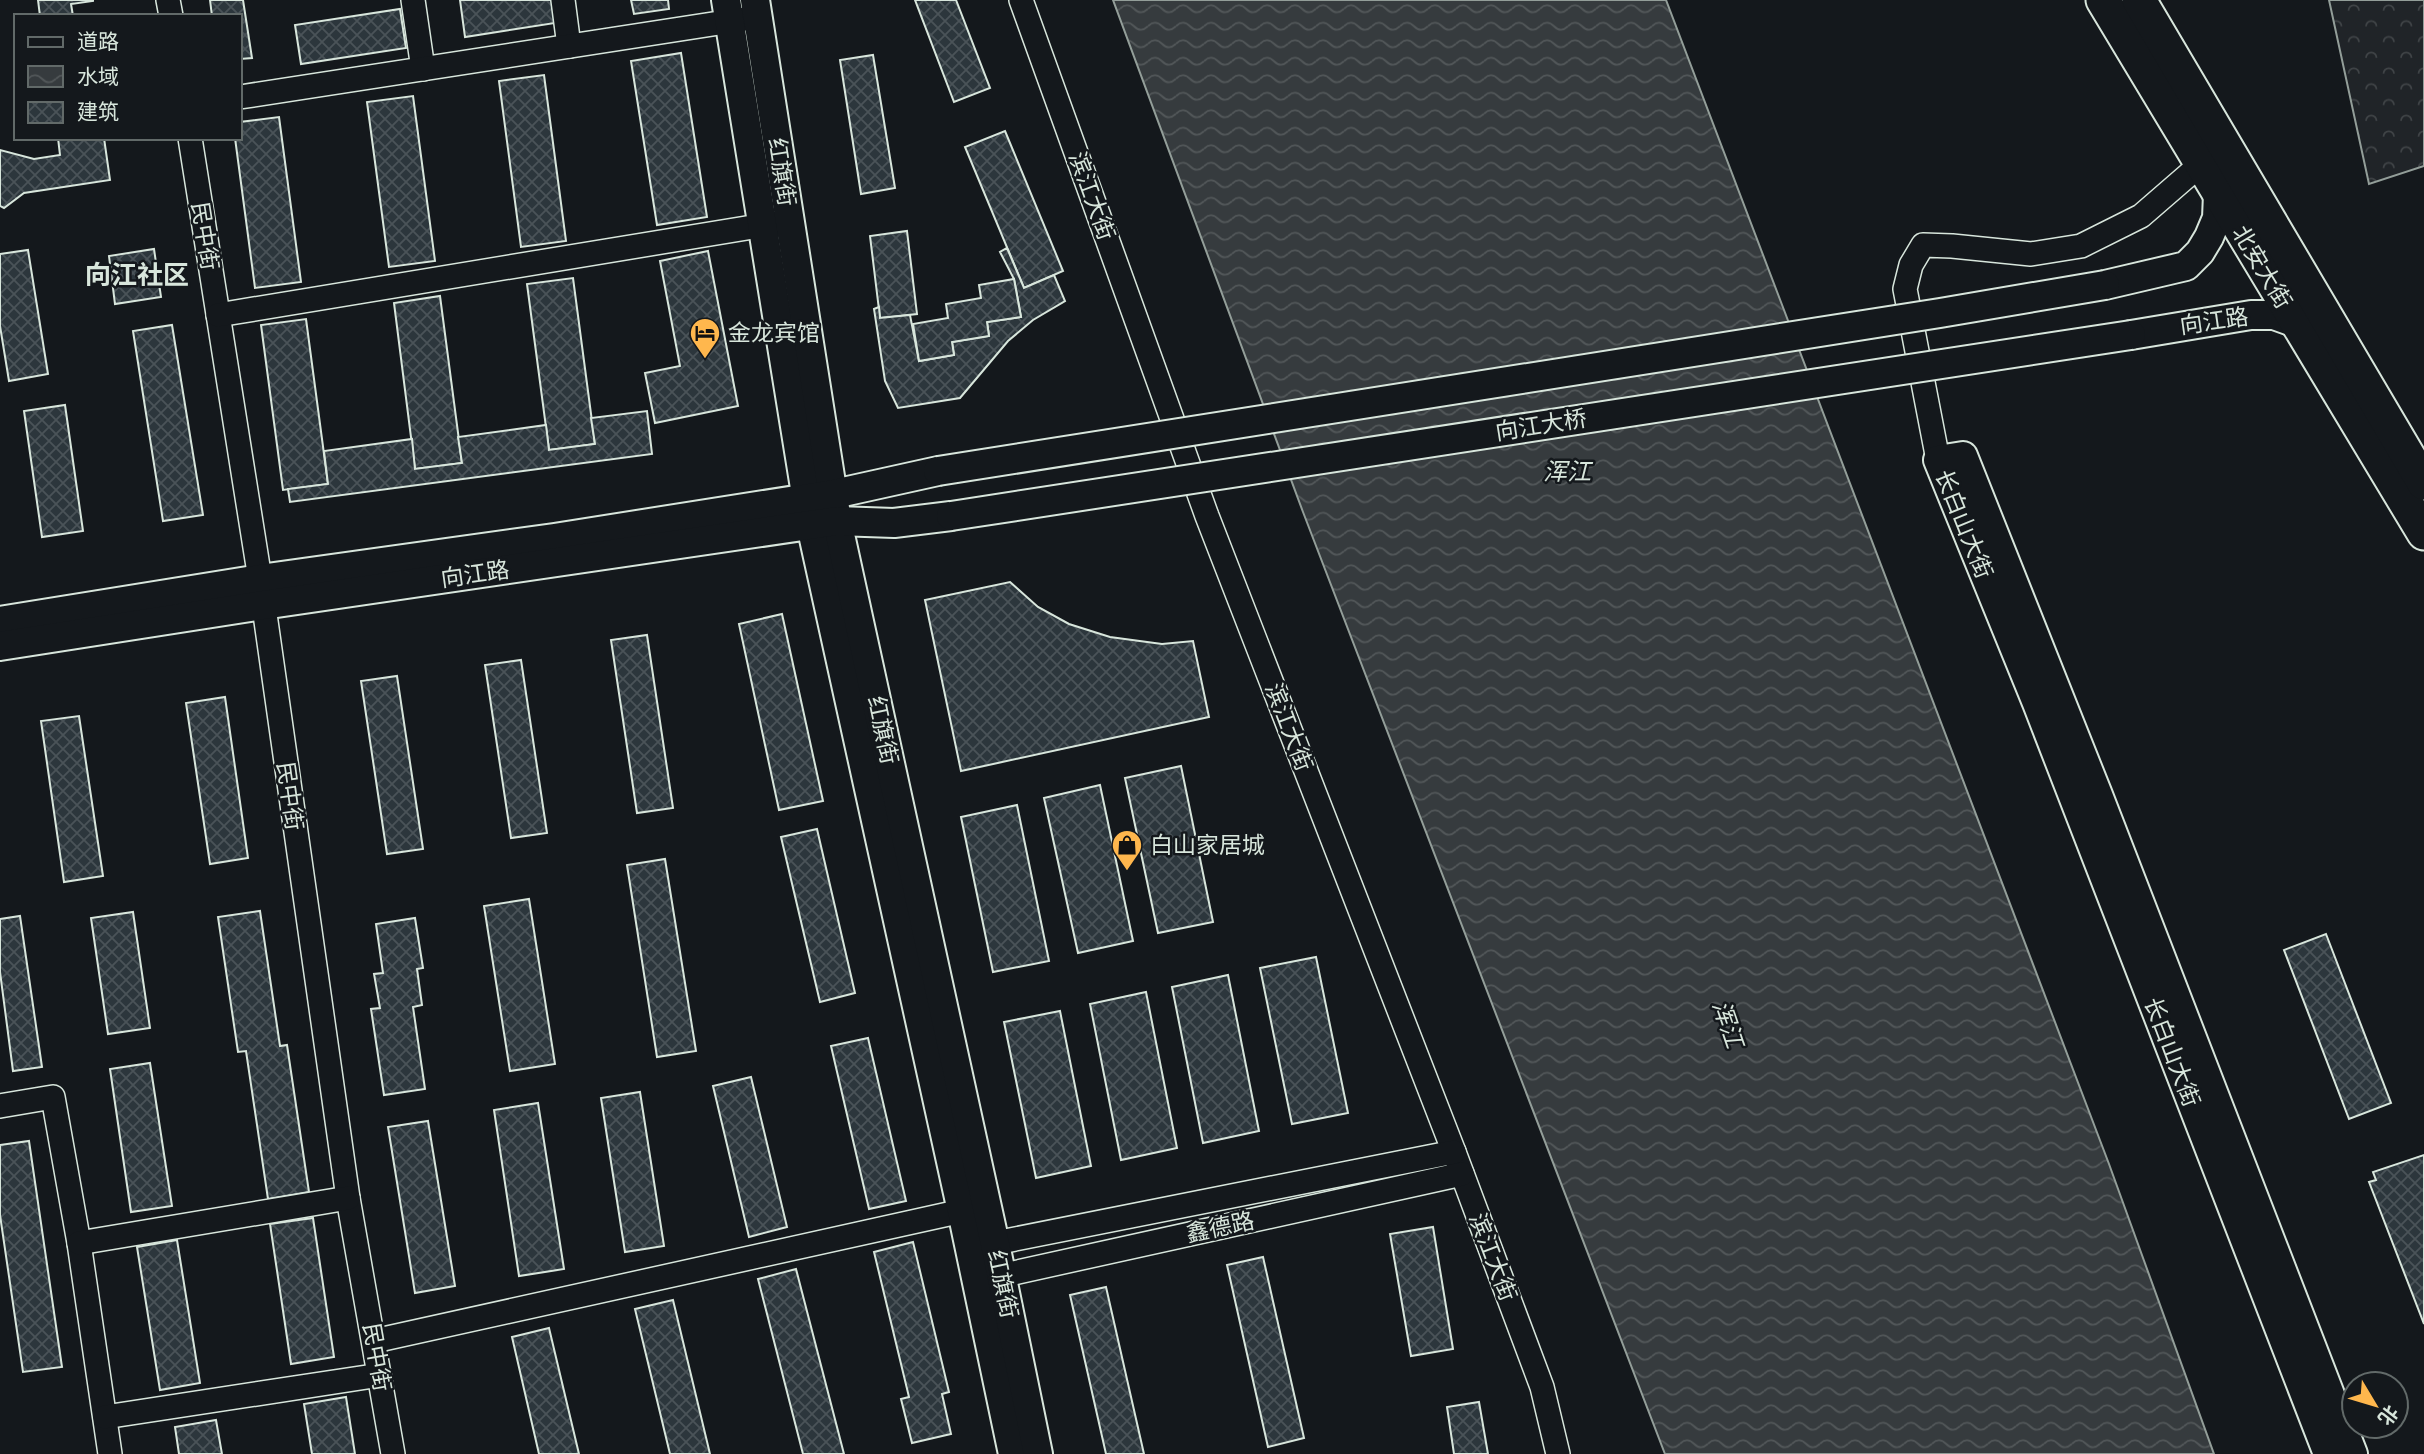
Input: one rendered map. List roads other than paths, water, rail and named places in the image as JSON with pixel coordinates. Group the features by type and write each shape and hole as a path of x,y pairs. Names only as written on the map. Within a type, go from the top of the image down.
{"highway":[{"name":"北安大街","path":"2103,0 2424,533"},
{"name":"北安大街","path":"2139,0 2424,483"}],"main road":[{"name":"红旗街","path":"756,8 790,221 822,509 983,1246"},
{"path":"728,11 762,225 822,509 962,1211 983,1246 1013,1454"},
{"name":"向江路","path":"0,621 261,592 822,509 938,471 1912,318 2105,285 2186,266 2200,252 2217,218 2218,194"},
{"name":"向江路","path":"2131,335 2251,314 2274,315 2296,323"},
{"name":"向江大桥","path":"951,516 2131,335"},
{"name":"长白山大街","path":"2328,1454 2037,703 1938,460 1963,456 2134,886 2353,1454"},
{"name":"向江路","path":"822,509 894,523 951,516"},
{"name":"向江路","path":"0,646 261,592"},
{"name":"红旗街","path":"989,1278 1038,1454"}],"street":[{"path":"413,0 423,69"},
{"path":"563,0 569,46"},
{"name":"滨江大街","path":"1021,0 1207,516 1454,1152 1542,1387 1558,1454"},
{"path":"242,97 569,46 728,11 756,8"},
{"name":"民中街","path":"190,140 261,592 348,1198 393,1454"},
{"path":"1938,460 1905,289 1911,264 1923,246 1952,246 2031,254 2081,246 2141,216 2201,164"},
{"path":"218,315 790,221"},
{"path":"0,1106 53,1097 79,1243 110,1454"},
{"name":"鑫德路","path":"983,1246 1454,1152"},
{"name":"鑫德路","path":"989,1278 1462,1174"},
{"path":"79,1243 348,1198"},
{"path":"374,1340 962,1211"},
{"path":"105,1417 380,1375"}],"water":[{"name":"浑江","path":"1113,0 1666,0 2109,1164 2214,1454 1665,1454 1303,512"}],"place":[{"name":"金龙宾馆","path":"705,360"},
{"name":"白山家居城","path":"1127,872"}],"district":[{"name":"向江社区","path":"137,275"}]}
